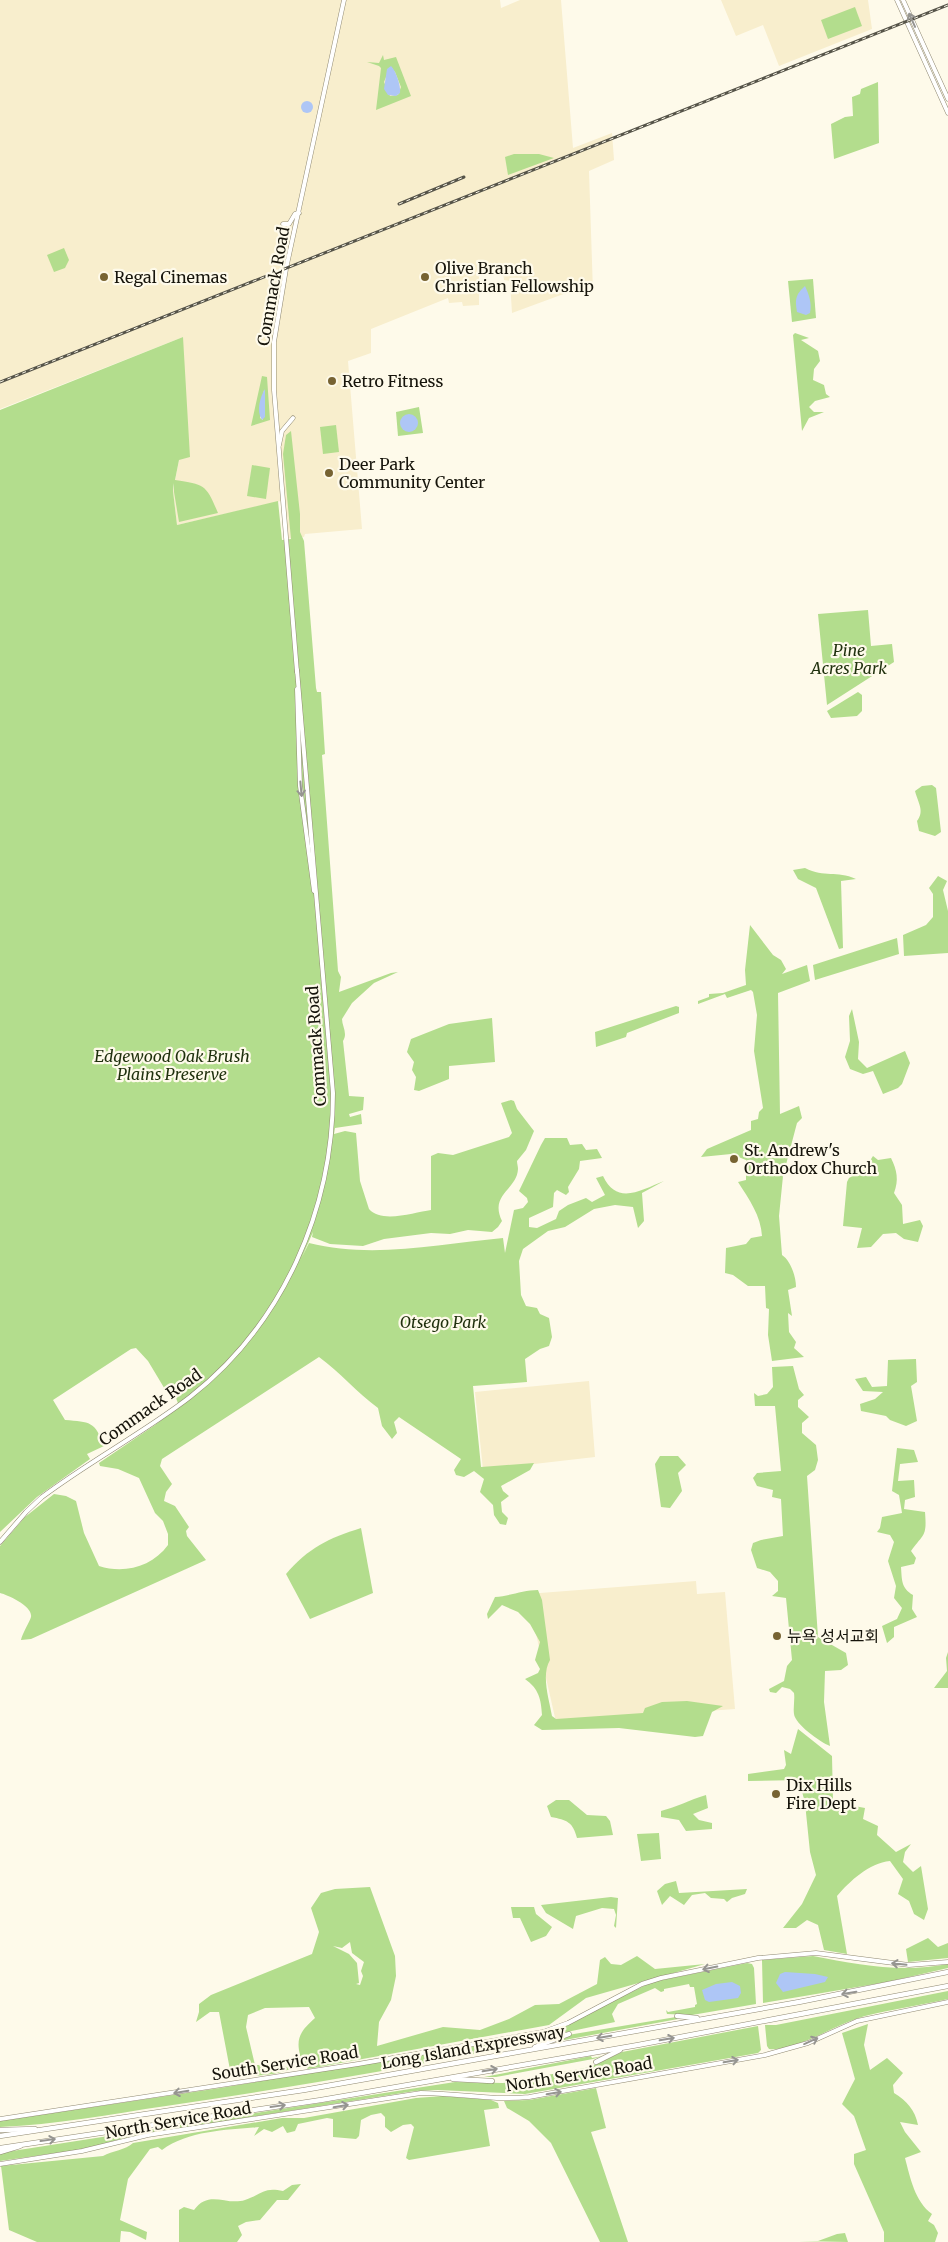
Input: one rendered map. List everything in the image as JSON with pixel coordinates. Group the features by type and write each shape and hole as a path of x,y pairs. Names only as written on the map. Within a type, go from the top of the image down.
{"highway":[{"name":"Long Island Expressway","path":"0,2136 304,2090 738,2013 948,1972"},
{"name":"Long Island Expressway","path":"0,2148 321,2100 638,2045 948,1986"},
{"path":"677,2016 694,2018 738,2013"},
{"path":"515,2052 568,2034"},
{"path":"596,2062 614,2052 638,2045"},
{"path":"432,2080 492,2081"},
{"path":"0,2130 49,2129"},
{"path":"0,2152 27,2144"}],"main road":[{"name":"Commack Road","path":"0,1542 42,1497 165,1414 220,1372 255,1332 287,1282 300,1255 320,1202 332,1130 333,1093 274,390 274,342 286,268 344,0"},
{"path":"897,0 947,110"},
{"path":"903,0 948,99"},
{"path":"283,224 289,224 296,214 299,213"},
{"path":"279,447 282,431 293,418"},
{"name":"South Service Road","path":"0,2119 329,2069 543,2032 568,2023 642,1984 661,1978 758,1958 816,1953 909,1965 948,1962"},
{"name":"North Service Road","path":"0,2164 82,2151 148,2135 421,2093 445,2093 500,2099 529,2098 765,2055 808,2043 856,2021 948,2002"}],"shaded area":[{"path":"0,0 500,0 501,8 520,0 561,0 573,148 612,133 614,160 589,171 593,292 569,292 512,313 510,281 504,280 503,270 479,271 479,305 463,306 462,302 449,303 448,298 371,329 371,353 348,361 362,529 305,534 304,537 284,539 281,501 177,525 173,491 179,460 183,337 0,409"},
{"path":"721,0 868,0 872,29 779,66 763,25 736,36"},
{"path":"589,1381 595,1457 483,1470 475,1392"},
{"path":"696,1581 697,1594 725,1592 735,1709 556,1722 527,1594"}],"green space":[{"path":"855,7 862,26 828,39 821,20"},
{"path":"383,55 384,60 396,57 411,96 376,110 381,68 367,62 379,63","holes":["390,67 395,72 401,87 398,95 390,96 384,82"]},
{"path":"878,82 879,143 834,159 831,124 845,117 853,116 852,97 860,94 861,89"},
{"path":"514,154 539,154 554,158 508,175 505,157"},
{"path":"64,248 69,260 65,268 54,272 47,255"},
{"path":"813,279 816,318 792,322 788,281"},
{"path":"795,333 809,338 801,340 818,351 820,361 814,369 813,380 824,385 826,394 830,397 815,401 809,407 814,412 824,412 809,418 802,431 793,335"},
{"name":"Edgewood Oak Brush Plains Preserve","path":"183,337 190,457 179,460 175,480 199,485 207,491 218,513 179,522 174,483 173,491 177,525 278,501 282,540 291,539 283,454 286,435 291,431 300,514 300,532 304,541 316,688 317,692 321,692 325,754 322,755 338,971 341,977 339,992 398,972 374,983 352,1003 342,1019 345,1032 343,1041 349,1096 364,1097 363,1110 349,1114 350,1117 361,1114 362,1124 335,1128 334,1134 345,1131 356,1133 360,1181 369,1209 382,1216 399,1216 431,1210 431,1156 438,1153 453,1155 509,1137 512,1133 501,1103 514,1101 517,1109 534,1131 526,1150 517,1161 518,1169 516,1176 501,1198 499,1212 502,1221 492,1232 468,1230 450,1234 431,1233 384,1239 363,1246 330,1244 312,1237 313,1232 302,1257 309,1243 333,1248 381,1250 503,1238 505,1253 514,1210 523,1208 528,1202 527,1198 519,1191 545,1138 567,1138 570,1145 582,1144 586,1150 597,1149 602,1158 580,1161 579,1169 568,1187 569,1192 566,1195 557,1190 554,1193 553,1207 529,1218 529,1227 537,1228 556,1219 559,1211 568,1205 586,1198 592,1202 605,1195 596,1178 603,1176 615,1191 622,1193 638,1191 664,1181 642,1193 644,1221 638,1228 633,1207 615,1205 594,1209 565,1227 548,1231 523,1249 519,1261 521,1295 526,1306 537,1308 540,1314 549,1318 552,1337 549,1346 540,1349 525,1359 527,1382 473,1386 481,1467 534,1463 530,1470 501,1486 503,1491 509,1496 501,1502 502,1512 508,1518 506,1525 500,1524 494,1515 493,1505 480,1492 484,1479 474,1471 464,1477 456,1475 454,1470 461,1459 399,1417 394,1422 397,1433 392,1439 382,1426 378,1408 319,1357 162,1459 160,1466 172,1484 166,1492 164,1501 175,1506 189,1527 186,1531 187,1536 206,1560 31,1639 21,1640 31,1613 24,1605 0,1593 0,1546 25,1517 54,1494 66,1496 76,1501 84,1533 99,1566 128,1569 154,1559 168,1545 168,1534 163,1521 155,1513 139,1478 118,1469 100,1466 99,1463 155,1425 179,1406 176,1398 172,1401 148,1361 136,1348 131,1349 53,1400 65,1420 80,1421 94,1427 104,1446 87,1454 90,1459 37,1497 0,1532 0,410"},
{"path":"262,376 267,377 270,420 251,426","holes":["264,390 263,420 260,418 260,407"]},
{"path":"419,407 423,433 398,436 396,412"},
{"path":"336,425 339,452 323,454 320,427"},
{"path":"252,465 270,468 266,499 247,496"},
{"name":"Pine Acres Park","path":"868,610 871,646 892,644 894,662 827,705 818,614"},
{"path":"858,692 862,695 862,711 857,716 831,718 827,711"},
{"path":"932,785 936,788 941,832 935,836 919,831 917,821 921,810 915,791 922,786"},
{"path":"805,868 819,873 849,876 856,879 841,881 843,948 839,949 816,888 798,879 793,870"},
{"path":"938,876 947,881 943,890 948,911 948,953 904,956 903,935 926,925 933,917 933,894 929,888"},
{"path":"750,925 773,955 781,960 786,969 782,974 807,965 810,981 778,993 780,1114 799,1106 802,1118 797,1123 783,1176 779,1216 782,1255 790,1265 796,1283 796,1287 788,1290 792,1316 788,1313 789,1332 796,1342 794,1348 804,1357 772,1361 768,1335 769,1309 766,1308 765,1286 748,1286 733,1275 725,1273 726,1248 746,1244 751,1238 762,1236 757,1215 738,1182 746,1180 746,1160 731,1154 701,1157 707,1149 751,1130 751,1121 758,1119 759,1112 763,1108 754,1051 757,1015 753,992 751,990 727,998 725,994 698,1004 698,1001 709,997 709,994 723,993 746,985 745,970"},
{"path":"897,938 899,954 815,980 813,965"},
{"path":"676,1006 679,1007 679,1013 627,1033 626,1037 596,1047 595,1032"},
{"path":"852,1009 859,1042 858,1059 867,1068 905,1051 910,1063 902,1084 898,1088 883,1094 873,1071 863,1074 850,1069 845,1057 850,1041 849,1016"},
{"path":"492,1018 495,1062 449,1066 449,1079 419,1091 414,1090 416,1077 412,1070 414,1062 407,1052 411,1039 449,1024"},
{"path":"873,1156 878,1160 891,1158 897,1175 894,1193 902,1205 903,1224 920,1220 923,1226 918,1242 904,1239 896,1233 883,1234 871,1247 857,1248 862,1228 843,1226 847,1182 849,1178 864,1170"},
{"path":"916,1359 917,1382 911,1386 917,1421 906,1426 890,1420 886,1416 861,1411 860,1404 875,1399 883,1392 863,1391 855,1379 866,1377 872,1387 887,1386 888,1360"},
{"path":"793,1366 799,1389 804,1395 798,1400 798,1407 809,1417 802,1423 802,1433 816,1445 818,1460 815,1470 807,1476 818,1637 846,1653 848,1665 841,1670 825,1671 824,1702 830,1746 820,1741 795,1718 794,1693 790,1689 782,1687 776,1693 770,1692 769,1689 784,1681 787,1666 792,1660 786,1598 772,1596 778,1591 778,1581 770,1572 757,1568 751,1550 753,1543 783,1536 781,1499 772,1497 773,1490 757,1486 753,1478 757,1473 781,1471 775,1406 755,1406 754,1393 758,1396 767,1394 773,1387 772,1367"},
{"path":"897,1448 914,1450 918,1462 900,1464 898,1481 914,1480 915,1497 905,1500 904,1509 925,1512 925,1531 911,1551 916,1558 914,1564 901,1567 903,1583 906,1590 913,1595 912,1609 917,1617 894,1627 894,1637 887,1643 882,1626 897,1619 902,1608 894,1598 896,1586 888,1561 894,1542 890,1535 877,1532 880,1528 882,1517 902,1513 899,1495 892,1491"},
{"path":"660,1456 678,1456 686,1465 678,1473 682,1491 670,1508 661,1507 655,1464"},
{"path":"361,1528 373,1593 310,1619 286,1574 302,1557 320,1545"},
{"path":"538,1590 542,1600 550,1660 547,1666 546,1680 552,1716 556,1719 643,1713 645,1708 662,1702 687,1701 723,1706 712,1712 703,1736 695,1737 619,1728 542,1730 534,1725 542,1715 541,1704 536,1691 525,1679 538,1673 540,1669 535,1660 540,1642 530,1624 518,1612 502,1605 488,1619 487,1614 495,1597"},
{"path":"948,1652 948,1688 934,1688 947,1671 946,1658"},
{"path":"798,1729 832,1756 833,1802 865,1808 863,1819 878,1826 877,1835 896,1852 911,1844 905,1852 903,1862 913,1872 921,1866 928,1909 924,1920 914,1914 909,1901 898,1894 903,1879 890,1861 882,1862 867,1869 848,1884 837,1896 847,1954 824,1950 818,1925 807,1920 796,1928 783,1928 802,1904 816,1875 810,1852 805,1803 799,1780 748,1781 748,1774 784,1769 786,1765 784,1750 791,1754"},
{"path":"706,1795 708,1808 693,1814 699,1820 712,1823 712,1829 686,1831 679,1820 661,1817 661,1811"},
{"path":"556,1800 569,1800 587,1815 606,1816 610,1821 613,1835 577,1838 571,1825 561,1819 551,1817 547,1806"},
{"path":"659,1833 661,1859 641,1861 637,1834"},
{"path":"676,1881 679,1893 747,1889 745,1894 732,1898 727,1902 724,1899 711,1898 705,1893 692,1895 684,1905 670,1896 662,1905 657,1891 665,1884"},
{"path":"370,1887 395,1956 396,1976 391,2000 379,2022 377,2046 443,2027 480,2030 509,2019 535,2005 559,2004 597,1984 600,1960 605,1957 611,1964 621,1965 637,1956 655,1969 705,1964 586,1998 549,2025 308,2069 303,2065 299,2050 299,2038 304,2029 315,2018 309,2007 265,2008 248,2015 246,2027 255,2065 276,2065 292,2068 254,2076 231,2075 219,2012 210,2012 196,2022 199,2004 211,1995 312,1954 319,1932 311,1908 321,1893 335,1889","holes":["350,1942 352,1953 364,1962 360,1985 356,1984 359,1983 357,1963 349,1954 333,1946 342,1948"]},
{"path":"611,1897 618,1898 616,1928 614,1926 616,1915 614,1909 602,1908 576,1916 573,1929 546,1913 541,1905"},
{"path":"511,1907 534,1907 536,1914 552,1927 546,1936 531,1942 520,1918 513,1918"},
{"path":"928,1938 938,1947 948,1943 948,1958 908,1962 906,1949"},
{"path":"813,1956 881,1967 914,1968 948,1964 948,1968 887,1982 763,2003 762,1960"},
{"path":"747,1963 752,1964 754,1968 756,2004 692,2015 667,2014 666,2010 668,2012 695,2007 697,2004 694,1987 690,1987 689,1984 664,1989 661,1992 655,1988 618,2004 612,2014 615,2022 562,2033 537,2042 259,2092 62,2122 0,2127 0,2121 220,2088 550,2032 652,1982"},
{"path":"948,1991 948,1999 865,2016 804,2042 780,2049 769,2049 767,2046 765,2025 776,2025"},
{"path":"676,2017 678,2019 554,2042 568,2035"},
{"path":"868,2024 864,2045 870,2070 887,2058 903,2073 893,2085 894,2093 910,2106 918,2125 900,2122 905,2132 921,2152 905,2158 917,2196 932,2214 928,2221 934,2225 938,2233 935,2242 884,2242 884,2232 854,2164 854,2154 866,2150 854,2116 842,2104 855,2079 842,2033"},
{"path":"758,2026 761,2050 758,2053 525,2094 438,2090 415,2091 132,2136 84,2149 0,2161 0,2154 6,2152 455,2082 503,2083 590,2067 622,2052"},
{"path":"591,2056 592,2058 603,2056 496,2077 484,2077"},
{"path":"596,2088 606,2128 591,2132 628,2242 600,2242 551,2143 529,2121 507,2108 504,2101 529,2100"},
{"path":"443,2096 491,2100 498,2103 499,2108 484,2110 490,2146 409,2160 406,2158 414,2127 411,2124 403,2125 391,2132 385,2127 385,2117 381,2113 361,2120 359,2136 356,2139 333,2137 333,2119 327,2118 298,2124 295,2131 287,2133 283,2126 272,2132 264,2129 254,2136 259,2127 209,2132 184,2138 162,2150 158,2147 150,2149 128,2179 120,2220 147,2232 146,2240 130,2232 121,2231 120,2242 37,2242 9,2230 1,2166 103,2156 133,2143 282,2118 304,2118 416,2098"},
{"path":"301,2184 288,2200 277,2200 260,2220 246,2222 238,2226 242,2235 237,2242 179,2242 179,2210 184,2207 194,2210 206,2200 212,2199 245,2200 267,2191 283,2191 292,2185"},
{"path":"845,2233 848,2242 799,2241 818,2241"}],"water":[{"path":"391,66 400,87 400,93 396,96 388,95 384,89 387,69"},
{"path":"305,101 309,101 313,107 309,113 305,113 301,109 301,105"},
{"path":"805,286 811,306 810,313 806,315 797,312 796,304 799,292"},
{"path":"265,389 265,417 262,420 259,404"},
{"path":"405,414 413,414 418,419 416,430 405,432 400,427 400,419"},
{"path":"785,1972 828,1977 825,1982 783,1992 776,1983 780,1974"},
{"path":"732,1982 740,1986 741,1993 738,1998 709,2002 705,2000 702,1990 716,1984"}],"railway":[{"path":"0,382 948,5"},
{"path":"399,204 464,177"}],"place":[{"name":"Regal Cinemas","path":"104,277"},
{"name":"Olive Branch Christian Fellowship","path":"425,277"},
{"name":"Retro Fitness","path":"332,381"},
{"name":"Deer Park Community Center","path":"329,473"},
{"name":"St. Andrew's Orthodox Church","path":"734,1159"},
{"name":"뉴욕 성서교회","path":"777,1636"},
{"name":"Dix Hills Fire Dept","path":"776,1794"}],"park label":[{"name":"Otsego Park","path":"443,1322"}]}
